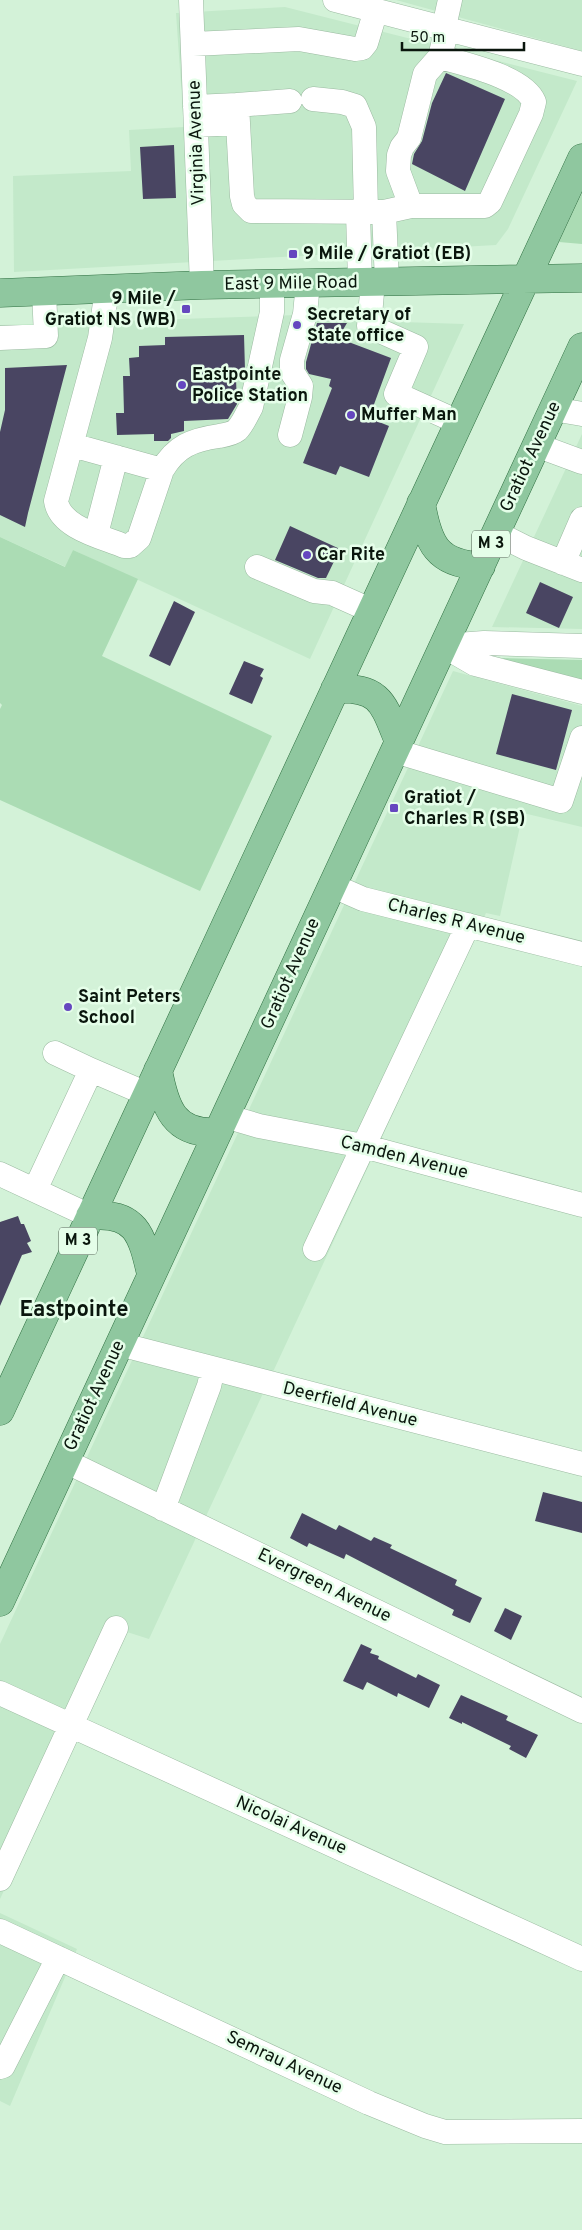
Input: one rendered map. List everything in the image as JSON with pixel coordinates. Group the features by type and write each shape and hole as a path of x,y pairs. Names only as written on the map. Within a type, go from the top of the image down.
{"main road":[{"name":"M 3","path":"0,1411 152,1082 227,925 370,610 582,158"},
{"name":"East 9 Mile Road","path":"0,294 202,285 582,278"},
{"name":"Gratiot Avenue","path":"0,1602 582,346"},
{"path":"421,503 426,529 438,552 458,564 481,566"},
{"path":"335,689 361,689 371,693 384,708 397,746"},
{"path":"152,1082 178,1122 185,1128 195,1132 222,1124"},
{"path":"90,1216 111,1215 129,1223 141,1239 152,1274"}],"street":[{"name":"Virginia Avenue","path":"191,0 202,285"},
{"path":"334,0 445,27 582,64"},
{"path":"411,206 398,171 399,155 409,138 425,74 440,57 450,0"},
{"path":"193,44 299,39 355,49 362,48 366,43 376,10"},
{"path":"238,114 242,196 244,204 251,211 369,212 411,206 482,207 488,204 534,107 532,96 524,88 489,72 440,57"},
{"path":"196,116 238,114 301,100 342,102 355,106 364,127 373,282 369,326 416,347 396,394 458,422"},
{"path":"290,435 301,386 292,372 292,360 306,314 308,283"},
{"path":"108,289 100,338 56,501 57,508 72,524 124,546 135,543 139,538 162,470 168,460 185,444 196,439 236,431 244,420 251,407 272,312 272,284"},
{"path":"0,338 46,336 44,292"},
{"path":"553,409 582,414"},
{"path":"72,445 162,470"},
{"path":"536,445 582,462"},
{"path":"96,534 116,457"},
{"path":"496,533 572,566 582,519"},
{"path":"257,567 314,591 332,593 370,610"},
{"path":"444,646 484,643 582,646"},
{"path":"444,646 475,664 582,692"},
{"path":"397,746 561,801 582,738"},
{"name":"Charles R Avenue","path":"331,885 363,899 582,954"},
{"path":"314,1249 468,925"},
{"path":"55,1053 91,1070 152,1082"},
{"path":"35,1190 91,1070"},
{"name":"Camden Avenue","path":"222,1124 258,1126 363,1146 582,1205"},
{"path":"0,1174 90,1216"},
{"name":"Deerfield Avenue","path":"119,1344 582,1464"},
{"path":"163,1509 214,1369"},
{"name":"Evergreen Avenue","path":"65,1461 582,1711"},
{"path":"0,1879 9,1838 72,1727 116,1628"},
{"name":"Nicolai Avenue","path":"0,1693 582,1959"},
{"name":"Semrau Avenue","path":"0,1931 369,2102 425,2126 445,2132 476,2133 582,2130"},
{"path":"0,2067 3,2066 58,1958"}],"shaded area":[{"path":"396,0 582,0 582,51"},
{"path":"285,7 577,81 508,229 496,245 14,272 13,176 131,171 129,130 184,127 176,13"},
{"path":"582,193 582,244 559,242"},
{"path":"298,315 308,319 464,324 310,659 73,550 66,567 0,537 0,325"},
{"path":"582,434 582,629 492,627"},
{"path":"0,537 65,567 73,550 138,579 102,656 272,736 200,891 0,800 0,709 2,705 0,703"},
{"path":"503,658 582,660 582,682 507,663"},
{"path":"453,671 582,706 582,827 523,813 500,916 486,913 149,1639 127,1632 0,1899 0,1644"},
{"path":"0,1913 77,1949 10,2106 0,2101"}],"building":[{"path":"446,73 505,99 465,191 412,164 414,154 422,141 432,103"},
{"path":"174,145 176,198 143,199 140,147"},
{"path":"317,323 347,323 338,338 391,358 369,418 389,426 369,477 340,466 336,475 303,463 332,388 329,386 331,379 309,374 306,369 306,362"},
{"path":"244,335 245,370 243,379 236,379 237,404 228,419 184,421 184,431 171,434 171,438 168,441 154,441 154,434 117,435 116,413 124,413 123,376 130,376 129,358 139,357 139,346 165,345 165,337"},
{"path":"67,365 25,527 0,515 0,432 5,410 5,368"},
{"name":"Car Rite","path":"290,526 340,549 326,578 318,578 275,560"},
{"path":"540,582 573,597 559,628 526,613"},
{"path":"174,601 195,612 170,666 149,656"},
{"path":"244,661 264,669 260,676 263,678 252,704 229,694"},
{"path":"512,694 572,710 556,770 496,754"},
{"path":"18,1216 21,1224 24,1224 31,1241 27,1243 32,1252 22,1255 0,1306 0,1222"},
{"path":"543,1492 582,1502 582,1533 535,1521"},
{"path":"302,1513 336,1530 339,1525 371,1541 374,1537 392,1545 390,1548 457,1580 455,1585 482,1598 470,1623 452,1615 454,1610 346,1554 344,1559 309,1543 307,1547 290,1538"},
{"path":"505,1608 522,1616 511,1640 494,1631"},
{"path":"361,1644 372,1649 370,1653 379,1656 378,1659 416,1678 418,1674 440,1685 429,1708 398,1693 397,1697 367,1682 363,1690 343,1681"},
{"path":"461,1695 508,1716 506,1720 538,1735 526,1758 509,1749 511,1746 462,1722 462,1724 449,1718"}],"place":[{"name":"9 Mile / Gratiot (EB)","path":"293,254"},
{"name":"9 Mile / Gratiot NS (WB)","path":"186,309"},
{"name":"Secretary of State office","path":"297,325"},
{"name":"Eastpointe Police Station","path":"182,385"},
{"name":"Muffer Man","path":"351,415"},
{"name":"Car Rite","path":"307,555"},
{"name":"Gratiot / Charles R (SB)","path":"394,808"},
{"name":"Saint Peters School","path":"68,1007"}],"district":[{"name":"Eastpointe","path":"74,1310"}]}
